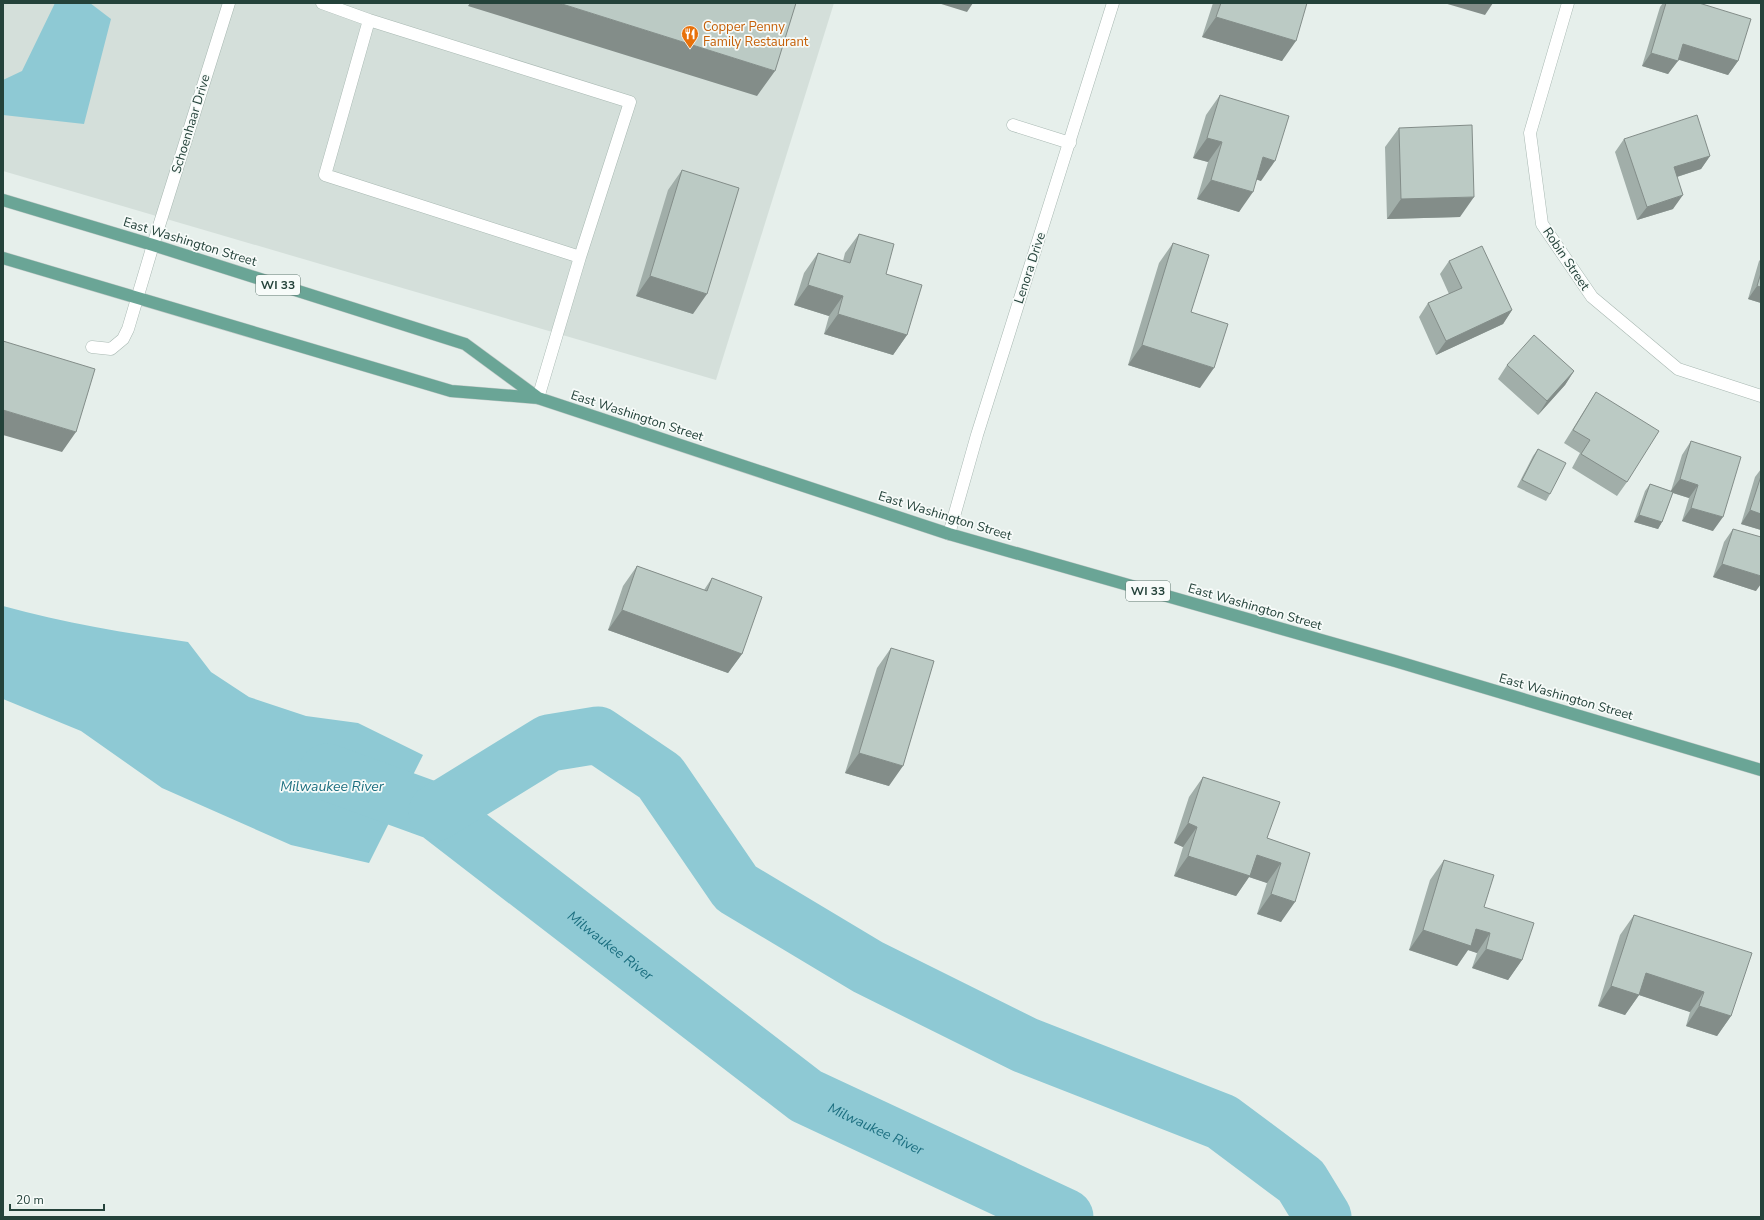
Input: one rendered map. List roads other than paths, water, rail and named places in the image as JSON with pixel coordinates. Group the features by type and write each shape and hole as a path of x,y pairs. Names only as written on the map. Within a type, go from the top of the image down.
{"main road":[{"name":"East Washington Street","path":"3,200 153,245 465,344 538,398"},
{"name":"East Washington Street","path":"3,258 451,391 538,398 949,534 1395,661 1761,770"}],"street":[{"name":"Schoenhaar Drive","path":"92,347 111,349 123,339 229,3"},
{"path":"322,3 335,5 369,20 630,102 580,257 538,398"},
{"name":"Lenora Drive","path":"949,534 977,435 1113,3"},
{"name":"Robin Street","path":"1568,3 1530,133 1542,224 1592,297 1678,369 1761,396"},
{"path":"369,20 325,175 580,257"},
{"path":"1013,125 1070,143"}],"water":[{"path":"55,3 90,3 111,19 84,124 3,115 3,80 22,71"},
{"name":"Milwaukee River","path":"3,606 49,618 95,627 188,642 211,672 249,697 306,716 358,723 423,755 369,863 291,845 162,788 81,731 3,699"}],"waterway":[{"path":"437,812 549,743 598,735 660,777 736,888 868,967 1025,1045 1222,1122 1301,1181 1323,1217"},
{"name":"Milwaukee River","path":"327,772 437,812 806,1096 1065,1217"}],"place":[{"name":"Copper Penny Family Restaurant","path":"690,49"}]}
